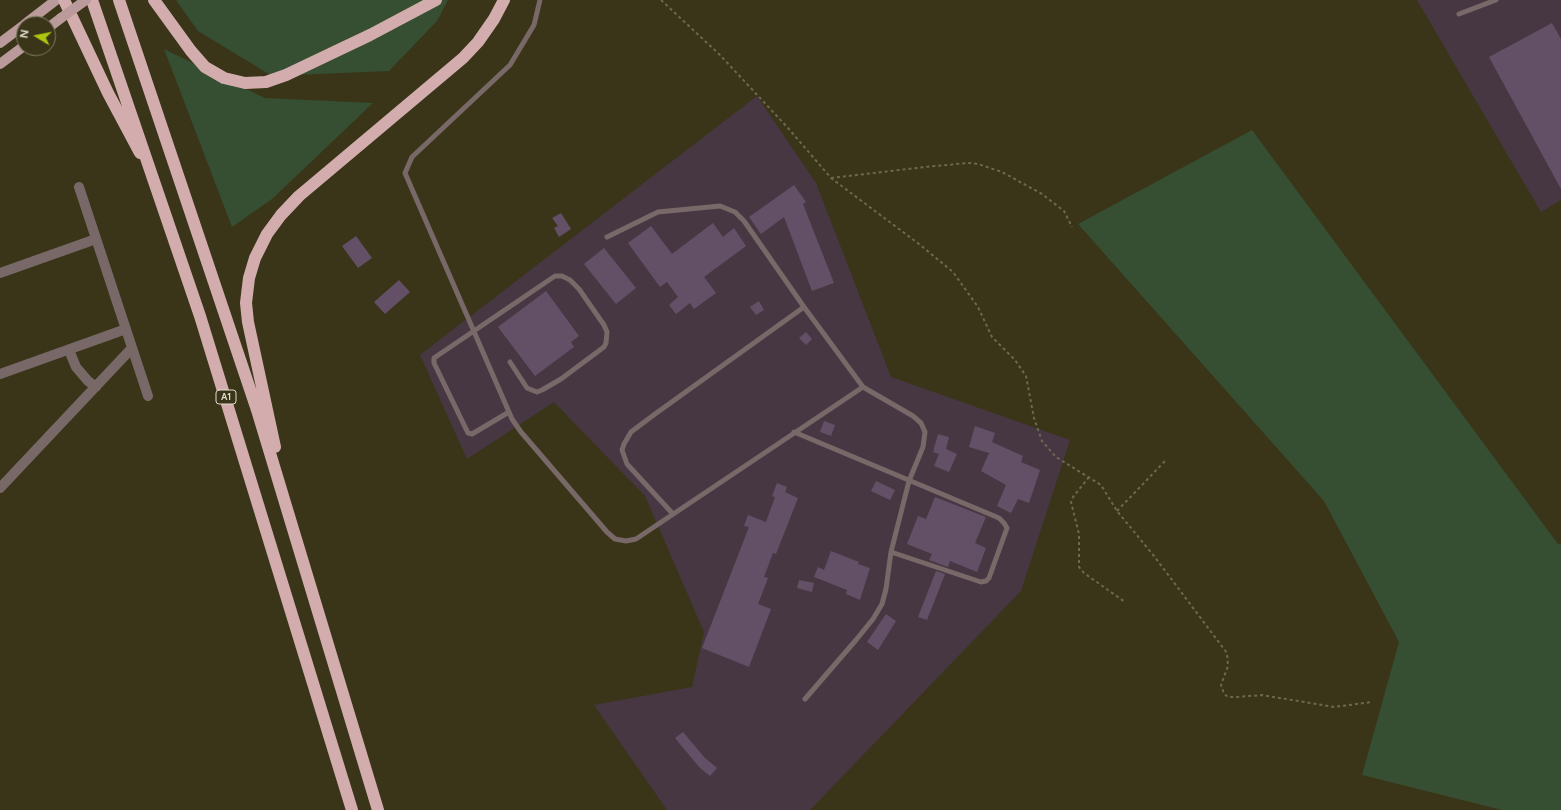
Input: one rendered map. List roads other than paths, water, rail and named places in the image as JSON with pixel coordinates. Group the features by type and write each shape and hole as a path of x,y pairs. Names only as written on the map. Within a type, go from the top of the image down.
{"highway":[{"name":"A1","path":"92,0 156,182 236,428 297,635 352,810"},
{"name":"A1","path":"119,0 257,410 377,806"},
{"path":"154,0 191,51 205,67 224,78 245,84 266,82 286,75 377,32 436,0"},
{"path":"289,517 248,322 246,302 249,278 254,258 267,234 281,215 299,196 463,58 478,42 494,20 504,0"},
{"path":"58,1 156,182"}],"main road":[{"path":"56,22 86,0"},
{"path":"36,16 58,1"},
{"path":"0,43 16,30"},
{"path":"0,64 16,52"}],"street":[{"path":"79,187 148,396"},
{"path":"0,273 96,239"},
{"path":"0,374 126,329"},
{"path":"0,488 132,348"},
{"path":"69,350 76,367 82,375 96,387"}],"lane":[{"path":"540,0 534,25 510,65 412,157 407,164 405,173 509,412 521,432 607,532 615,539 626,541 636,539 863,387"},
{"path":"1459,14 1496,0"},
{"path":"607,237 658,212 720,206 735,212 744,221 804,307 863,387 913,416 922,423 925,432 923,448 909,481 891,552 886,589 882,604 873,619 805,699"},
{"path":"509,412 472,434 468,433 434,363 434,358 555,276 562,276 570,280 579,289 604,325 607,332 604,347 560,379 537,392 527,388 510,362"},
{"path":"673,514 627,464 623,457 624,444 631,432 804,307"},
{"path":"794,432 999,518 1004,522 1007,528 989,578 986,582 981,582 891,552"}]}
